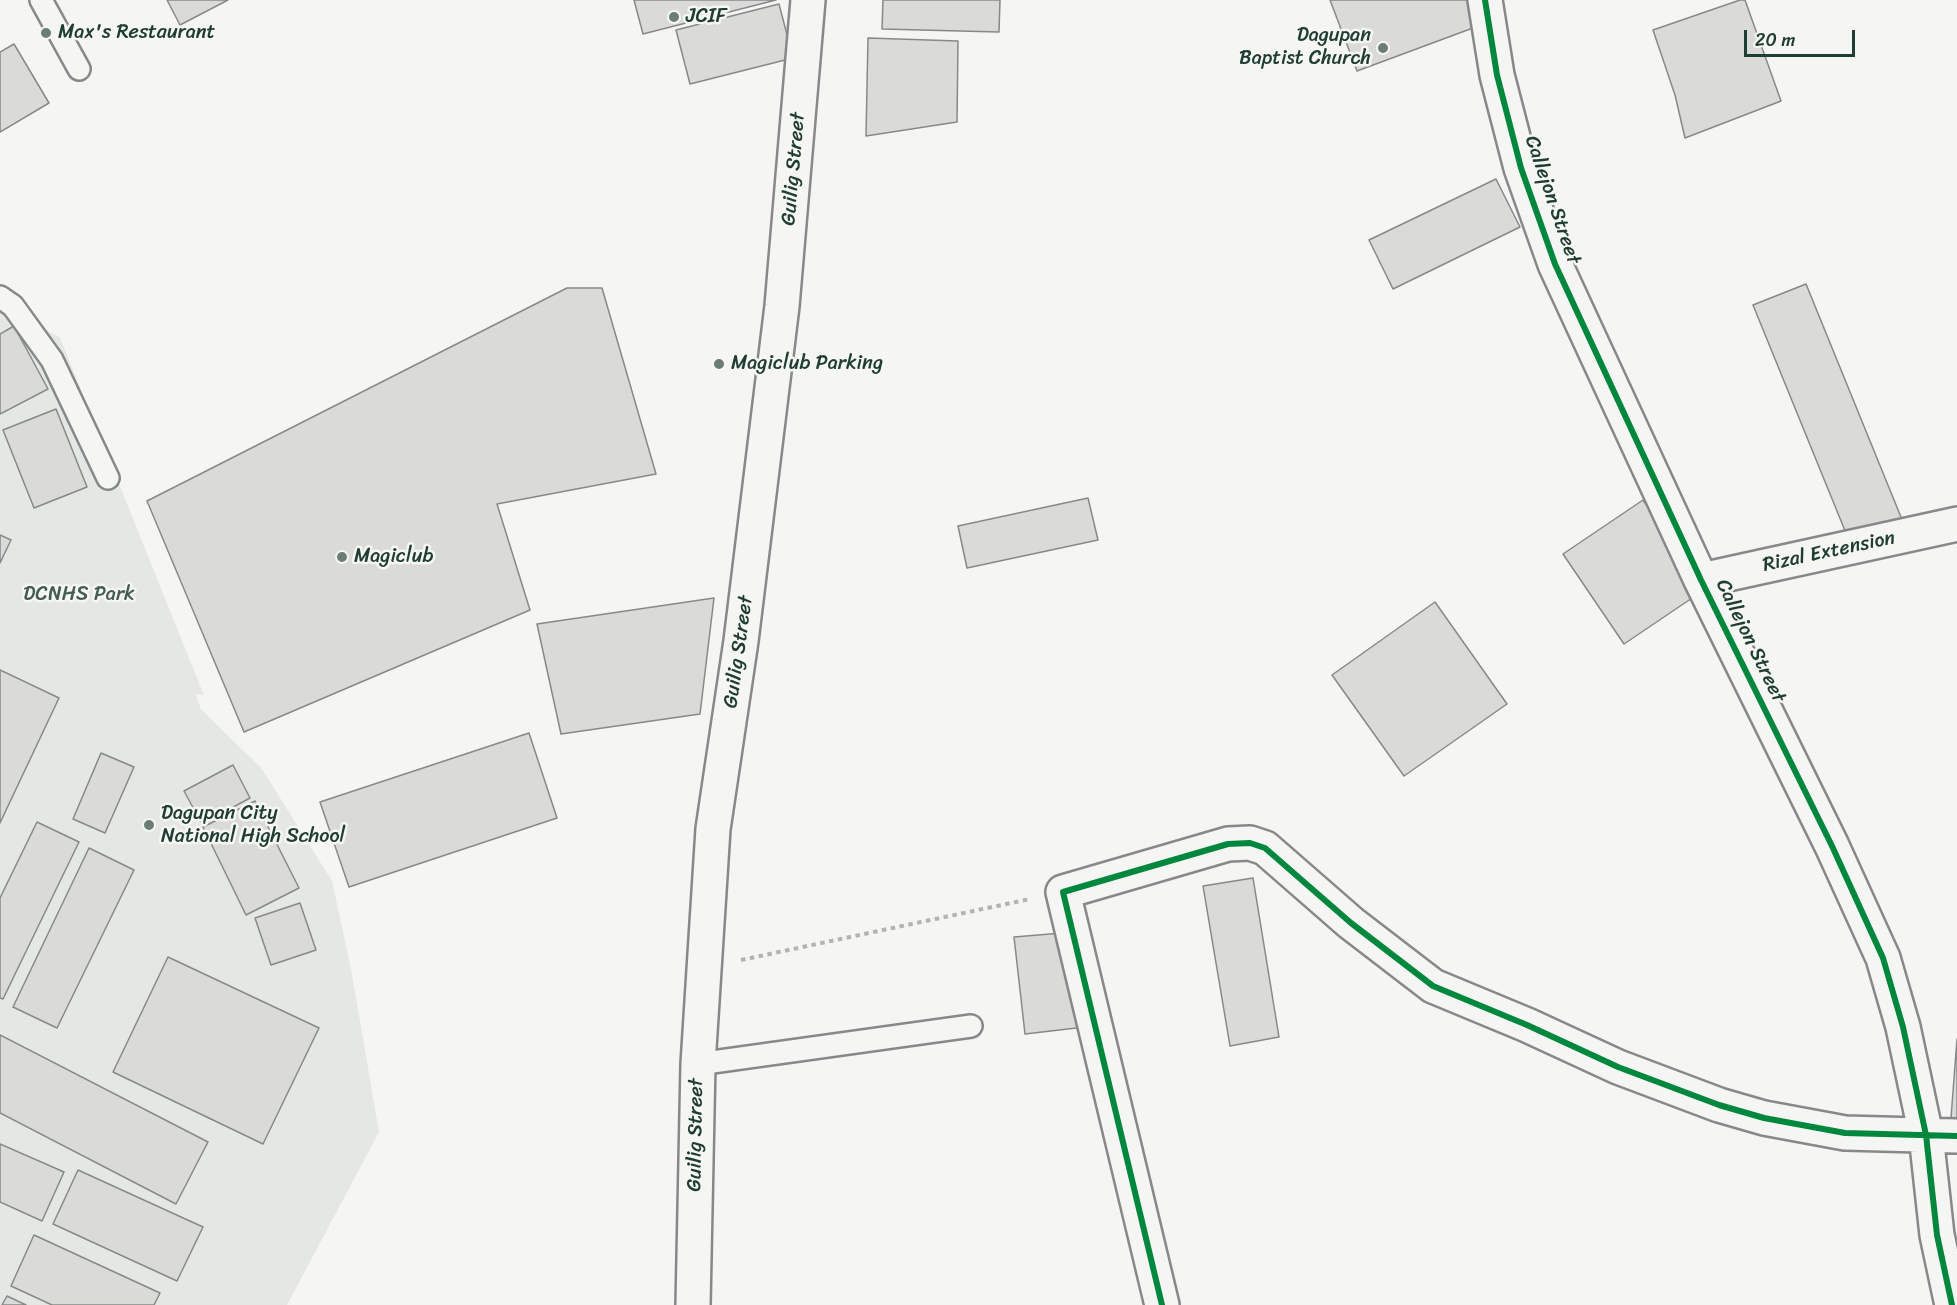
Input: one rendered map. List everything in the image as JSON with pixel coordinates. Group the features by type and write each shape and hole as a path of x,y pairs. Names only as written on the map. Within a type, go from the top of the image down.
{"street":[{"name":"Guilig Street","path":"693,1305 698,1064 713,829 741,641 782,306 808,0"},
{"name":"Callejon Street","path":"1485,0 1497,75 1521,168 1555,264 1701,580 1832,846 1882,958 1903,1028 1941,1136 1936,1235 1952,1305"},
{"name":"Rizal Extension","path":"1701,580 1957,524"},
{"path":"1162,1305 1063,892 1228,844 1250,843 1265,848 1351,923 1433,986 1527,1025 1618,1067 1719,1105 1764,1118 1845,1133 1941,1136"}],"lane":[{"path":"41,0 79,69"},
{"path":"0,297 13,306 52,360 108,478"},
{"path":"698,1064 971,1026"}],"path":[{"path":"704,967 1063,892"}],"shaded area":[{"name":"Dagupan City National High School","path":"0,302 60,338 201,709 262,769 332,881 351,969 379,1132 287,1305 0,1305"}],"green space":[{"name":"DCNHS Park","path":"0,304 60,338 204,695 11,668 0,663"}],"building":[{"path":"167,0 228,0 180,25"},
{"name":"JCIF","path":"634,0 776,0 643,34"},
{"path":"883,0 1000,0 999,32 882,29"},
{"name":"Dagupan Baptist Church","path":"1330,0 1472,0 1481,25 1357,71"},
{"path":"1745,0 1781,101 1685,138 1675,95 1653,30"},
{"path":"779,4 793,58 690,84 676,30"},
{"path":"868,38 958,41 957,122 866,136"},
{"path":"14,44 49,103 0,132 0,52"},
{"path":"1496,179 1520,227 1393,289 1369,240"},
{"path":"1806,284 1903,522 1850,543 1753,305"},
{"name":"Magiclub","path":"567,288 602,288 656,474 497,504 530,610 244,732 147,501"},
{"path":"14,326 48,389 0,414 0,334"},
{"path":"56,409 87,487 34,508 3,430"},
{"path":"1088,498 1098,540 967,568 958,526"},
{"path":"1643,500 1704,590 1624,644 1563,554"},
{"path":"0,535 11,540 0,563"},
{"path":"714,598 700,714 561,734 537,624"},
{"path":"1435,602 1507,704 1404,776 1332,675"},
{"path":"0,670 59,698 0,823"},
{"path":"529,733 557,818 349,887 320,802"},
{"path":"101,753 134,767 105,833 73,819"},
{"path":"233,765 250,798 202,824 184,791"},
{"path":"255,801 299,888 246,915 203,827"},
{"path":"37,822 79,842 3,999 0,998 0,898"},
{"path":"89,848 134,870 57,1028 13,1007"},
{"path":"1253,878 1279,1037 1230,1046 1203,886"},
{"path":"300,903 316,950 271,965 255,918"},
{"path":"1062,933 1085,1027 1025,1034 1014,937"},
{"path":"168,957 319,1028 263,1144 113,1072"},
{"path":"0,1035 208,1142 176,1204 0,1113"},
{"path":"1957,1039 1957,1118 1951,1118"},
{"path":"0,1144 64,1172 42,1221 0,1202"},
{"path":"78,1170 203,1227 177,1281 53,1224"},
{"path":"34,1235 160,1293 154,1305 52,1305 11,1286"},
{"path":"7,1296 26,1305 2,1305"}],"cycle path":[{"path":"1485,0 1497,75 1521,168 1555,264 1701,580 1832,846 1883,958 1903,1027 1926,1135 1937,1235 1952,1305"},
{"path":"1162,1305 1063,892 1228,844 1250,843 1265,848 1351,923 1433,986 1527,1025 1618,1067 1719,1105 1764,1118 1845,1133 1957,1136"}],"place":[{"name":"JCIF","path":"674,17"},
{"name":"Max's Restaurant","path":"46,33"},
{"name":"Dagupan Baptist Church","path":"1383,48"},
{"name":"Magiclub Parking","path":"719,364"},
{"name":"Magiclub","path":"342,557"},
{"name":"Dagupan City National High School","path":"149,825"}]}
